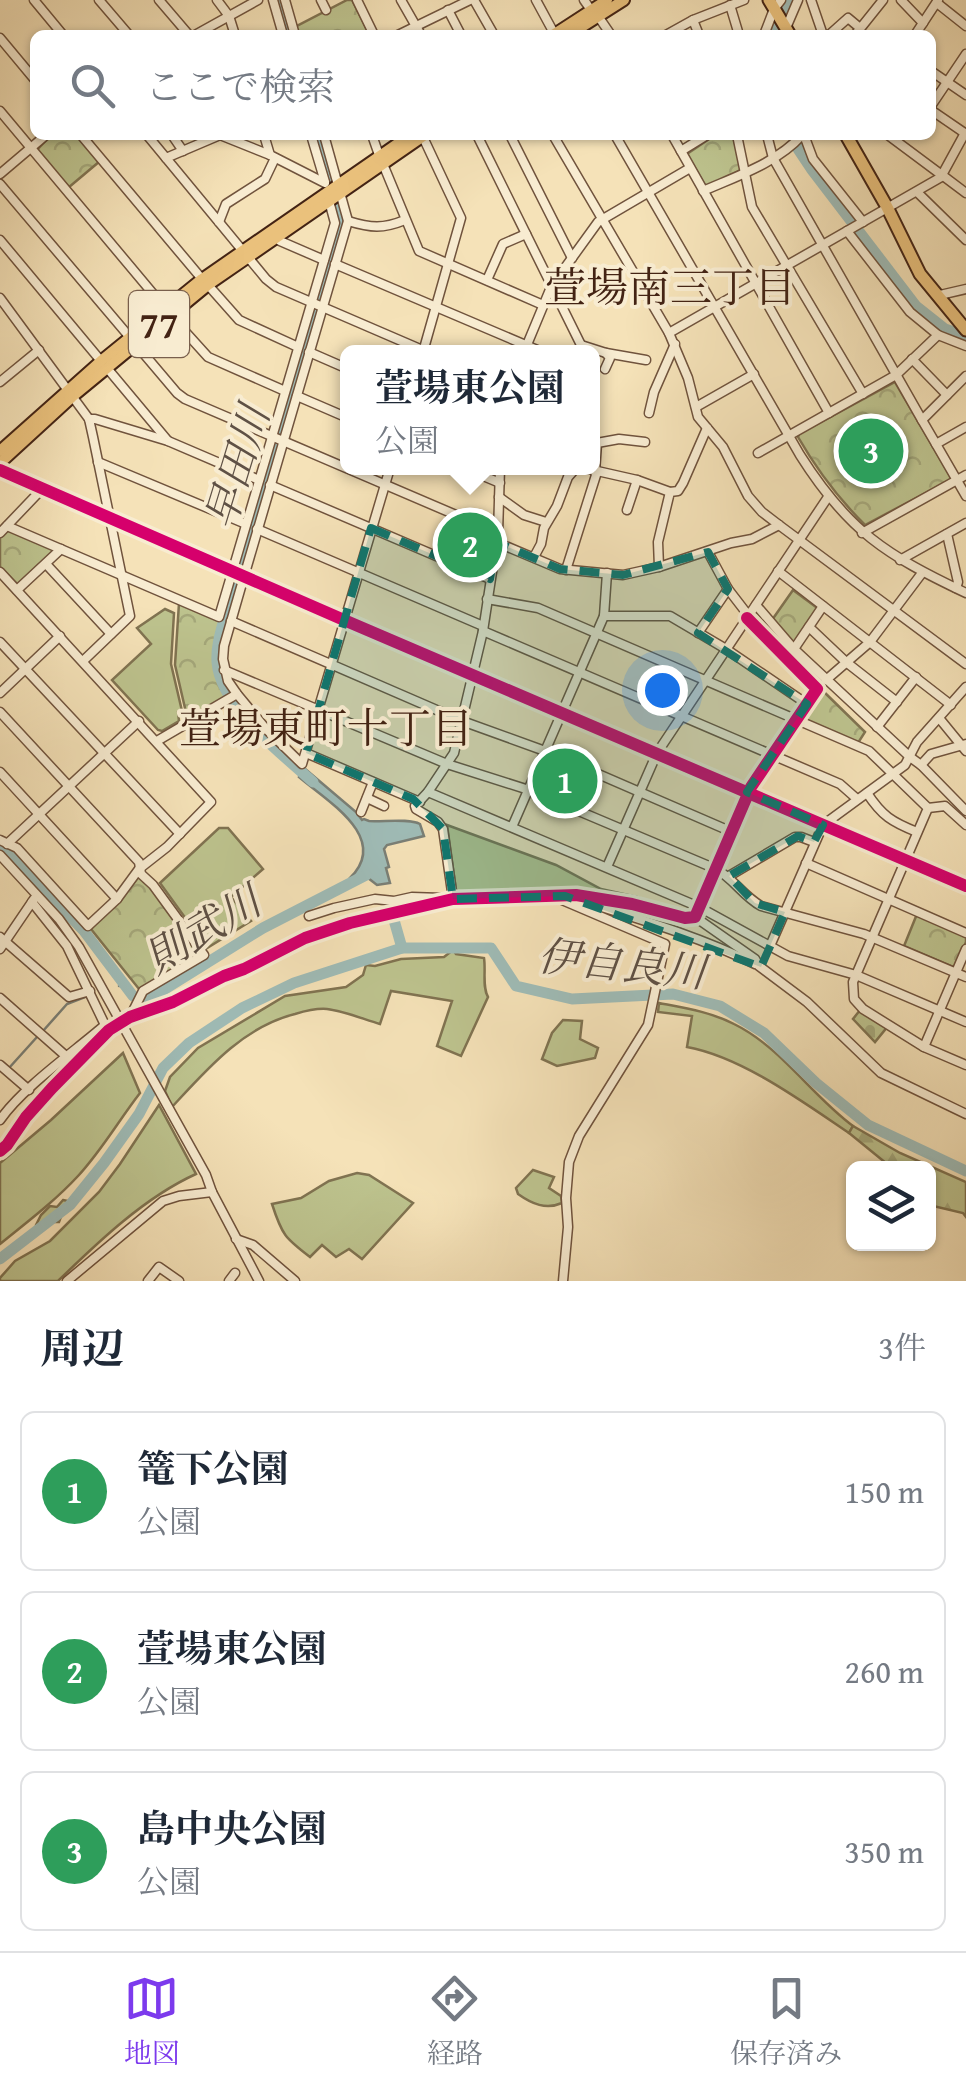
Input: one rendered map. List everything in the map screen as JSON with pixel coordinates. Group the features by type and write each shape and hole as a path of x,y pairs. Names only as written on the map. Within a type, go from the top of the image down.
{"highway":[{"path":"849,140 920,274 965,327"}],"main road":[{"path":"561,30 607,0"},
{"path":"574,30 591,9 624,0"},
{"name":"77","path":"381,160 404,140"},
{"name":"77","path":"0,451 205,282 333,191 416,140"},
{"name":"77","path":"246,253 277,237 333,191"},
{"name":"77","path":"0,467 70,394"}],"street":[{"path":"34,0 59,30"},
{"path":"99,0 125,30"},
{"path":"160,0 187,30"},
{"path":"216,0 229,16 233,30"},
{"path":"202,30 258,0"},
{"path":"273,0 282,30"},
{"path":"284,0 294,30"},
{"path":"321,0 326,10"},
{"path":"357,0 372,30"},
{"path":"400,0 418,30"},
{"path":"420,30 448,10 472,0 491,30"},
{"path":"536,0 551,30"},
{"path":"675,30 744,0"},
{"path":"780,16 798,0"},
{"path":"811,0 824,30"},
{"path":"866,0 875,9"},
{"path":"859,30 882,0"},
{"path":"901,0 923,23"},
{"path":"918,30 938,2 966,26"},
{"path":"730,5 738,30"},
{"path":"591,9 607,30"},
{"path":"448,10 458,30"},
{"path":"832,30 848,18 856,30"},
{"path":"694,20 698,30"},
{"path":"0,38 30,74"},
{"path":"936,100 966,54"},
{"path":"936,75 966,95"},
{"path":"0,111 208,357 285,391"},
{"path":"669,333 942,176 965,134 936,112"},
{"path":"0,174 40,140"},
{"path":"85,140 239,320 298,347"},
{"path":"152,140 276,288 408,345"},
{"path":"176,140 183,150"},
{"path":"166,158 208,140"},
{"path":"232,140 272,156 333,191"},
{"path":"220,222 226,204 265,179 272,156 266,140"},
{"path":"42,488 3,529 61,549 219,616 258,529 270,485 285,391 298,347 335,264 348,221 313,140"},
{"path":"325,140 335,224 297,396 259,480 246,524 224,646 224,670 234,696 302,764 387,475"},
{"path":"374,140 418,251 544,305"},
{"path":"425,140 462,218 426,345"},
{"path":"479,140 577,345"},
{"path":"513,140 572,258"},
{"path":"555,140 675,344 698,416 722,447 748,496 798,540 966,664"},
{"path":"618,140 828,497 862,532 900,560 966,593"},
{"path":"675,140 829,413"},
{"path":"681,150 699,140"},
{"path":"738,140 752,207 863,394"},
{"path":"768,140 773,158 966,496"},
{"path":"703,192 773,158 798,140"},
{"path":"804,140 813,160 862,222"},
{"path":"895,140 966,193"},
{"path":"527,345 551,286 602,219 690,168"},
{"path":"0,184 170,387 185,399 340,465"},
{"path":"918,192 966,240"},
{"path":"348,221 388,228 406,220"},
{"path":"848,230 910,312 938,336 966,346"},
{"path":"487,280 503,244 526,234"},
{"path":"277,237 324,260"},
{"path":"0,240 168,441"},
{"path":"335,264 516,345"},
{"path":"940,296 966,289"},
{"path":"0,298 89,419 130,616 83,660"},
{"path":"758,453 896,375 938,336"},
{"path":"649,413 675,344"},
{"path":"1,378 39,350"},
{"path":"600,351 646,360"},
{"path":"309,352 340,366"},
{"path":"606,352 610,358 606,369"},
{"path":"912,359 947,395"},
{"path":"696,406 754,374"},
{"path":"922,420 966,376"},
{"path":"297,396 340,415"},
{"path":"89,419 168,441 259,480"},
{"path":"936,444 966,427"},
{"path":"600,473 678,491 707,428"},
{"path":"600,442 619,439 645,442"},
{"path":"98,462 246,524"},
{"path":"0,467 110,519 966,886"},
{"path":"363,475 566,570 623,575 765,534 780,525"},
{"path":"481,475 500,483"},
{"path":"453,899 443,828 415,806 454,753 483,629 497,538 500,475"},
{"path":"534,556 570,475"},
{"path":"566,570 595,475"},
{"path":"862,532 966,475"},
{"path":"627,510 637,480"},
{"path":"270,485 490,579"},
{"path":"659,567 658,542 670,492"},
{"path":"499,497 524,514 546,522"},
{"path":"607,867 656,753 828,497"},
{"path":"900,560 966,523"},
{"path":"258,529 840,784 857,799"},
{"path":"946,534 958,582 956,588"},
{"path":"17,590 61,549"},
{"path":"695,917 748,792 817,689 748,617 708,552"},
{"path":"46,564 111,634"},
{"path":"778,571 951,705"},
{"path":"0,572 212,802 139,869 88,926 17,848 2,848"},
{"path":"826,680 870,642 922,573"},
{"path":"512,827 604,616 607,574"},
{"path":"698,633 728,588"},
{"path":"487,599 538,608 872,754 928,808 945,806 966,825"},
{"path":"756,605 794,649 966,811"},
{"path":"794,649 823,606"},
{"path":"604,616 670,616 807,704"},
{"path":"231,621 732,832"},
{"path":"809,627 897,702"},
{"path":"0,693 60,636"},
{"path":"0,642 180,834"},
{"path":"224,670 447,764 529,790 716,869 729,876 755,902 872,937 966,977"},
{"path":"877,727 916,678"},
{"path":"770,946 823,824 905,765 917,742 966,687"},
{"path":"158,741 234,696"},
{"path":"0,712 139,862 139,869 204,956 138,998 128,1018 172,1002 305,938 388,913 453,899"},
{"path":"939,718 965,747"},
{"path":"2,848 139,721"},
{"path":"921,765 931,754 965,747"},
{"path":"306,754 420,802"},
{"path":"0,772 117,898"},
{"path":"361,812 373,782"},
{"path":"428,792 699,907 788,956 856,975 966,1022"},
{"path":"867,793 892,822 917,832"},
{"path":"367,798 384,806"},
{"path":"928,808 852,990 858,1004 924,1048 966,1066"},
{"path":"729,876 795,838 814,842"},
{"path":"2,848 57,930 109,1027"},
{"path":"806,863 966,932"},
{"path":"566,896 732,952 759,966 806,1002 881,1074 966,1114"},
{"path":"309,916 375,899 587,896 695,917 759,966"},
{"path":"555,897 665,944 651,1016 574,1147 567,1182 568,1228 562,1281"},
{"path":"34,899 2,943 68,997 90,991"},
{"path":"34,899 58,919 80,948 206,1175 259,1281"},
{"path":"924,1048 966,949"},
{"path":"0,998 67,1057"},
{"path":"0,1120 28,1090 109,1027"},
{"path":"0,1150 109,1027"},
{"path":"4,1069 28,1090"},
{"path":"67,1281 164,1201 212,1192"},
{"path":"236,1239 253,1246 295,1281"},
{"path":"148,1281 159,1267 179,1281"},
{"path":"228,1281 235,1272"}],"highlighted area":[{"path":"371,528 490,579 496,542 560,569 623,575 708,552 728,589 698,633 807,704 747,792 823,825 814,842 798,836 729,876 755,903 785,912 761,967 565,896 453,899 443,829 413,799 306,753"}],"green space":[{"path":"352,0 367,30 296,30"},
{"path":"46,140 82,140 100,161 68,188 37,150"},
{"path":"708,140 734,140 741,170 706,187 687,154"},
{"path":"895,382 952,479 865,525 828,483 798,437"},
{"path":"457,518 493,534 488,574 444,556"},
{"path":"7,530 54,551 18,585 0,567 0,537"},
{"path":"793,590 820,610 794,646 772,620"},
{"path":"179,603 220,621 214,661 226,698 188,721 175,665"},
{"path":"165,609 174,613 171,664 182,711 178,712 179,721 162,731 112,680 151,644 137,628"},
{"path":"821,689 865,732 858,743 803,719"},
{"path":"549,756 595,776 582,808 535,786"},
{"path":"447,825 556,865 601,889 637,897 671,911 544,894 462,894 456,890"},
{"path":"219,828 228,828 263,869 231,897 251,921 207,948 160,883"},
{"path":"138,876 151,886 199,953 139,989 91,929"},
{"path":"917,914 966,935 956,966 904,946"},
{"path":"453,950 456,954 484,958 488,997 461,1056 437,1046 452,1001 391,991 380,1024 340,1011 319,1009 276,1020 259,1029 227,1051 172,1107 165,1091 170,1077 198,1048 285,996 346,987 363,975 366,965 444,957"},
{"path":"659,1003 716,1016 751,1034 853,1126 849,1133 750,1070 687,1047 692,1016 658,1012"},
{"path":"860,1010 888,1026 875,1042 853,1019"},
{"path":"563,1020 582,1021 580,1039 598,1048 595,1058 557,1066 542,1059 552,1033"},
{"path":"123,1053 140,1093 78,1176 0,1244 0,1163"},
{"path":"159,1105 196,1174 140,1208 58,1281 0,1281 15,1261 50,1241 99,1192"},
{"path":"853,1126 918,1161 883,1161 849,1133"},
{"path":"936,1169 966,1182 966,1217 936,1207"},
{"path":"533,1170 554,1177 549,1188 561,1196 562,1203 539,1205 518,1194 516,1188"},
{"path":"357,1173 369,1175 413,1203 362,1259 349,1249 336,1257 322,1245 310,1257 285,1235 272,1204 301,1198 329,1181"},
{"path":"63,1200 68,1201 70,1209 59,1222 40,1230 36,1225 41,1215"}],"water":[{"path":"304,768 362,820 420,824 424,836 384,849 390,883 377,885 368,878 354,884 350,878 361,863 363,849 359,835 338,809 299,777"}],"waterway":[{"name":"早田川","path":"281,0 290,30"},
{"path":"774,30 789,0"},
{"name":"早田川","path":"313,782 241,713 221,679 217,656 225,616 344,221 320,140"},
{"path":"795,140 812,170 916,306 945,329 966,336"},
{"name":"則武川","path":"0,844 84,931 133,996 144,1002 263,928 366,875"},
{"name":"早田川","path":"394,920 402,948"},
{"name":"伊自良川","path":"0,1259 70,1205 139,1114 163,1068 189,1043 242,1008 294,983 402,948 491,948 516,986 572,999 673,994 720,1006 764,1033 868,1125 966,1171"},
{"name":"則武川","path":"119,986 124,984"},
{"path":"43,1031 67,1004 85,997"},
{"path":"9,1068 37,1037"}],"cycle path":[{"path":"0,470 966,886"},
{"path":"0,1151 52,1088 109,1030 305,938 350,923 453,899 576,895 695,917 751,787 817,689 747,618"}],"place":[{"name":"島中央公園","path":"871,451"},
{"name":"萱場東公園","path":"470,545"},
{"name":"篭下公園","path":"565,781"}],"district":[{"name":"萱場南三丁目","path":"670,286"},
{"name":"萱場東町十丁目","path":"326,727"}]}
